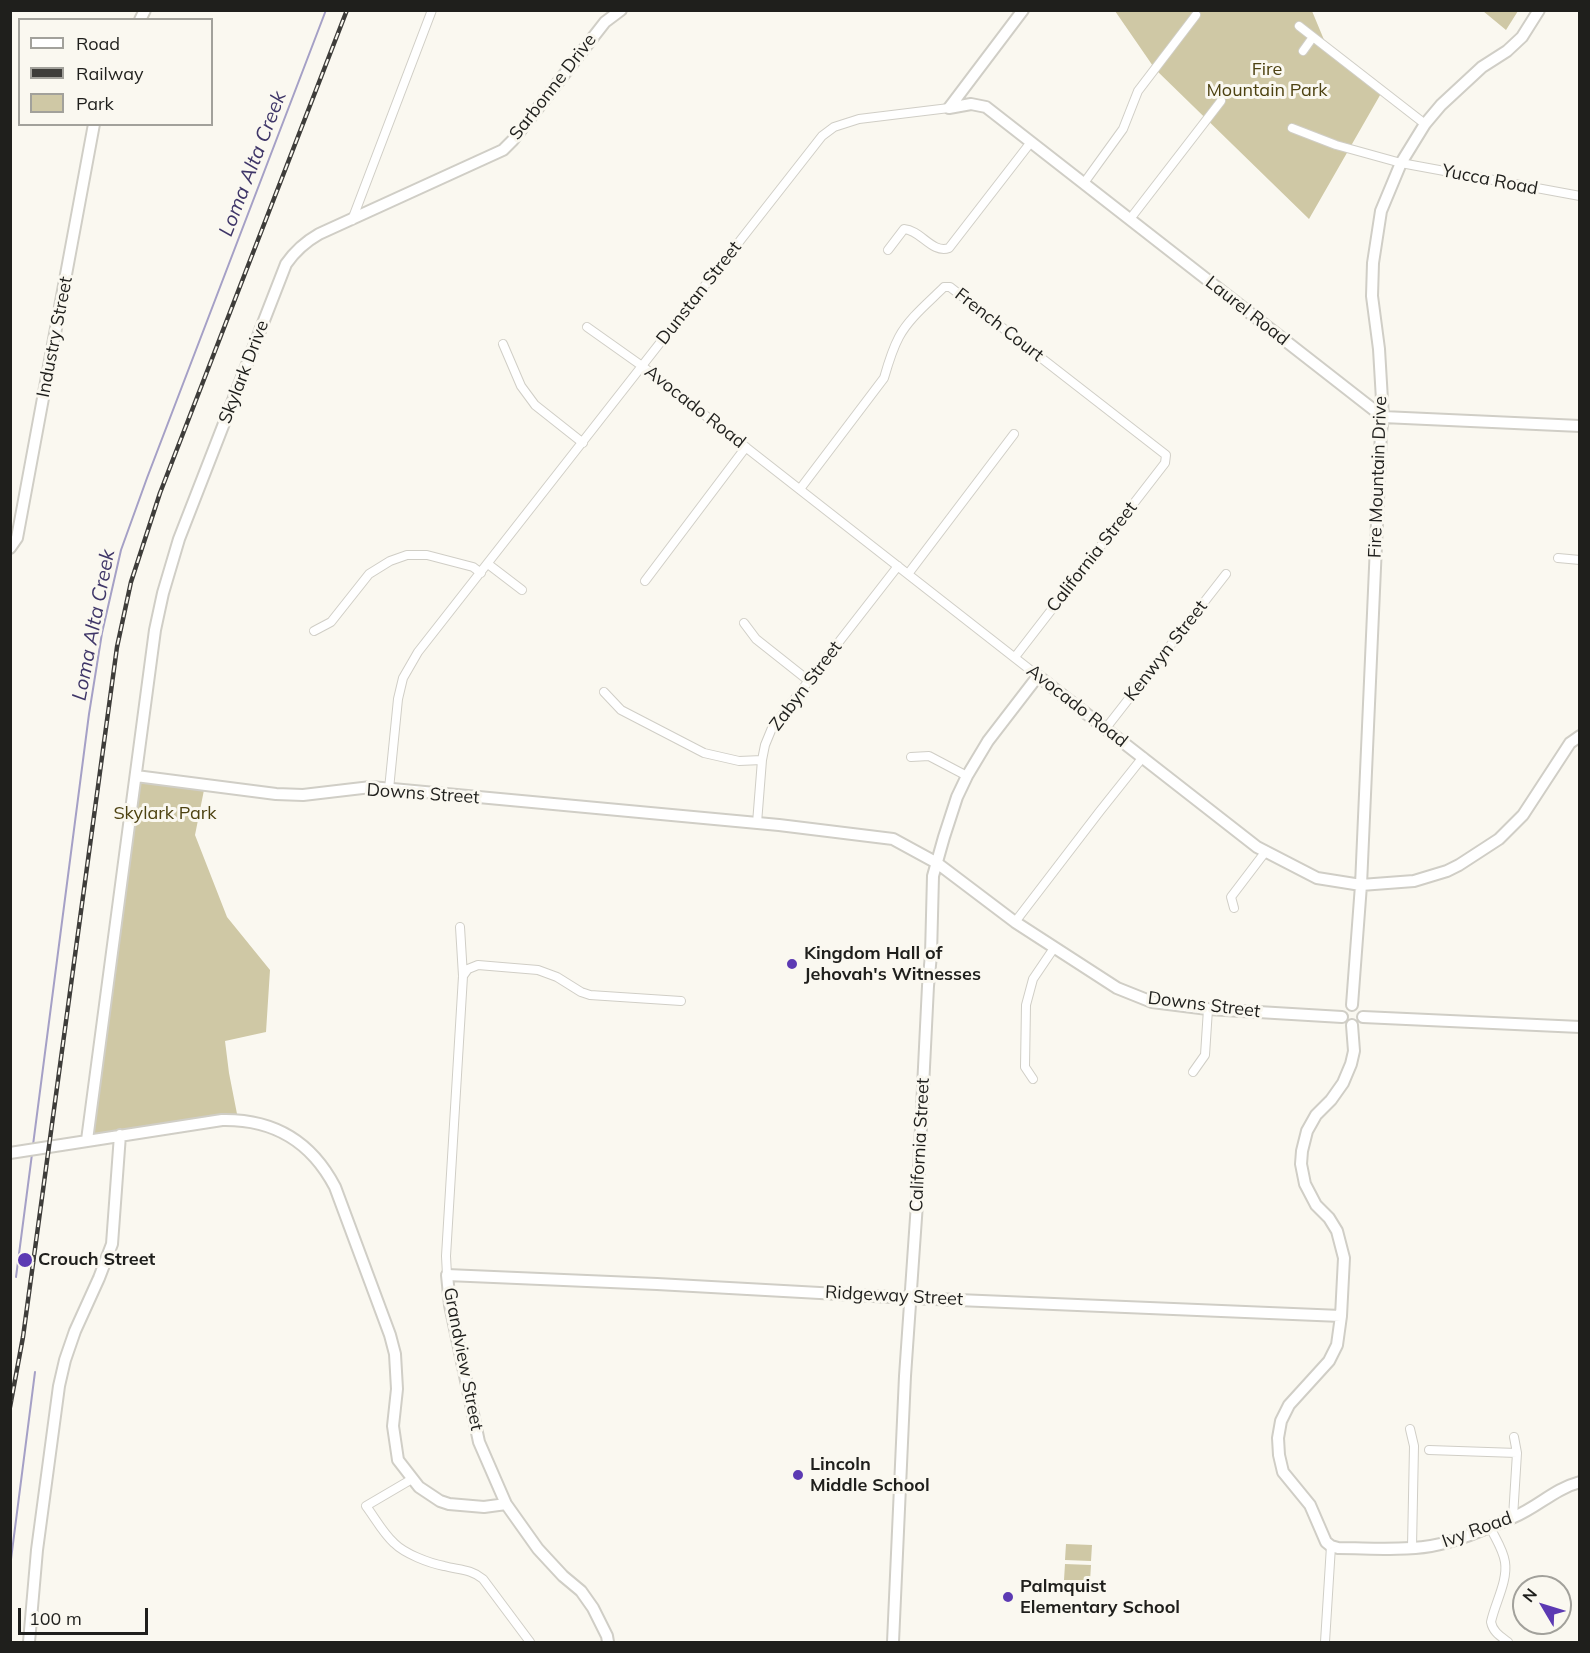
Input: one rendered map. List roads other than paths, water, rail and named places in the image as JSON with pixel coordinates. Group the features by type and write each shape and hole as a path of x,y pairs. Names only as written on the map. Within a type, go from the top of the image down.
{"street":[{"path":"352,219 432,10"},
{"name":"Sarbonne Drive","path":"352,219 503,150 605,22 621,10"},
{"path":"949,108 1023,10"},
{"name":"Fire Mountain Drive","path":"1352,1005 1361,885 1383,417 1379,350 1372,296 1373,263 1381,211 1401,163 1425,124 1441,105 1482,67 1507,51 1522,37 1539,10"},
{"path":"1084,183 1123,129 1138,91 1196,15"},
{"path":"1299,26 1425,124"},
{"path":"1303,51 1313,37"},
{"path":"1130,219 1221,101"},
{"name":"Laurel Road","path":"949,108 971,104 986,107 1383,417"},
{"name":"Dunstan Street","path":"389,789 398,699 403,678 418,652 822,136 834,127 859,119 949,108"},
{"name":"Industry Street","path":"10,549 17,538 94,126"},
{"name":"Yucca Road","path":"1292,128 1336,145 1401,163 1580,196"},
{"path":"888,250 904,229 911,230 937,248 944,250 949,248 1031,142"},
{"name":"Skylark Drive","path":"136,776 155,630 178,539 286,264 305,243 352,219"},
{"name":"French Court","path":"800,489 884,378 899,335 944,287 950,287 1166,455"},
{"name":"Avocado Road","path":"586,327 642,366 1257,847 1317,878 1361,885 1414,881 1459,866 1499,839 1522,815 1570,743 1580,736"},
{"path":"503,344 521,386 538,408 583,443"},
{"path":"1383,417 1580,426"},
{"path":"908,574 1014,434"},
{"path":"645,581 746,447"},
{"name":"California Street","path":"1015,657 1165,463 1166,455"},
{"path":"314,631 332,622 369,574 390,561 407,555 427,555 473,567 481,573"},
{"path":"1558,558 1580,560"},
{"path":"488,564 522,590"},
{"name":"Zabyn Street","path":"757,822 762,760 765,744 772,728 898,566"},
{"name":"Kenwyn Street","path":"1106,728 1226,574"},
{"path":"744,623 756,639 809,681"},
{"name":"California Street","path":"893,1642 910,1298 931,955 933,876 957,797 967,776 988,741 1038,676"},
{"path":"604,692 621,710 704,753 739,760 762,760"},
{"path":"911,757 928,756 967,776"},
{"path":"1015,922 1143,757"},
{"path":"87,1140 136,776"},
{"name":"Downs Street","path":"136,776 276,794 303,795 371,787 757,822 873,835 893,839 937,863 1015,922 1054,948 1117,988 1152,1002 1208,1009 1342,1017"},
{"path":"1234,908 1231,897 1266,851"},
{"name":"Grandview Street","path":"460,927 463,976 447,1245 450,1305 479,1442 506,1504 538,1550 581,1591 593,1608 608,1642"},
{"path":"1033,1079 1025,1067 1026,1005 1033,979 1054,948"},
{"path":"463,976 468,969 478,965 538,970 557,977 590,995 681,1001"},
{"path":"1352,1005 1359,1007 1363,1017 1359,1023 1352,1025 1346,1023 1342,1017 1344,1010 1352,1005"},
{"path":"1193,1072 1204,1055 1208,1009"},
{"path":"1363,1017 1580,1027"},
{"path":"1325,1642 1331,1546 1326,1542 1310,1505 1283,1472 1278,1438 1281,1420 1289,1405 1329,1361 1337,1345 1344,1258 1337,1231 1329,1218 1316,1205 1305,1184 1301,1164 1307,1131 1316,1115 1343,1083 1351,1064 1354,1051 1352,1025"},
{"path":"15,1153 87,1140 238,1119 273,1127 295,1139 311,1152 328,1173 335,1187 390,1335 395,1354 397,1389 393,1426 398,1460 419,1487 440,1501 484,1507 506,1504"},
{"path":"29,1642 37,1550 59,1386 75,1331 112,1244 120,1135"},
{"name":"Ridgeway Street","path":"447,1275 1341,1316"},
{"path":"1410,1429 1414,1446 1412,1548"},
{"path":"1513,1517 1517,1453 1514,1437"},
{"path":"1429,1450 1517,1453"},
{"path":"412,1479 366,1506 394,1544 425,1561 477,1574 530,1642"},
{"name":"Ivy Road","path":"1331,1546 1338,1548 1431,1546 1490,1527 1527,1511 1545,1497 1566,1486 1580,1482"},
{"path":"1490,1527 1505,1563 1491,1622 1492,1629 1508,1642"}],"waterway":[{"name":"Loma Alta Creek","path":"33,1145 89,714 102,633 121,550 326,10"},
{"name":"Loma Alta Creek","path":"16,1277 32,1154"},
{"name":"Loma Alta Creek","path":"10,1567 35,1372"}],"railway":[{"path":"10,1407 23,1337 117,647 131,582 160,493 347,10"}],"place":[{"name":"Kingdom Hall of Jehovah's Witnesses","path":"792,964"},
{"name":"Crouch Street","path":"25,1260"},
{"name":"Lincoln Middle School","path":"798,1475"},
{"name":"Palmquist Elementary School","path":"1008,1597"}],"park label":[{"name":"Fire Mountain Park","path":"1267,80"},
{"name":"Skylark Park","path":"165,814"}]}
